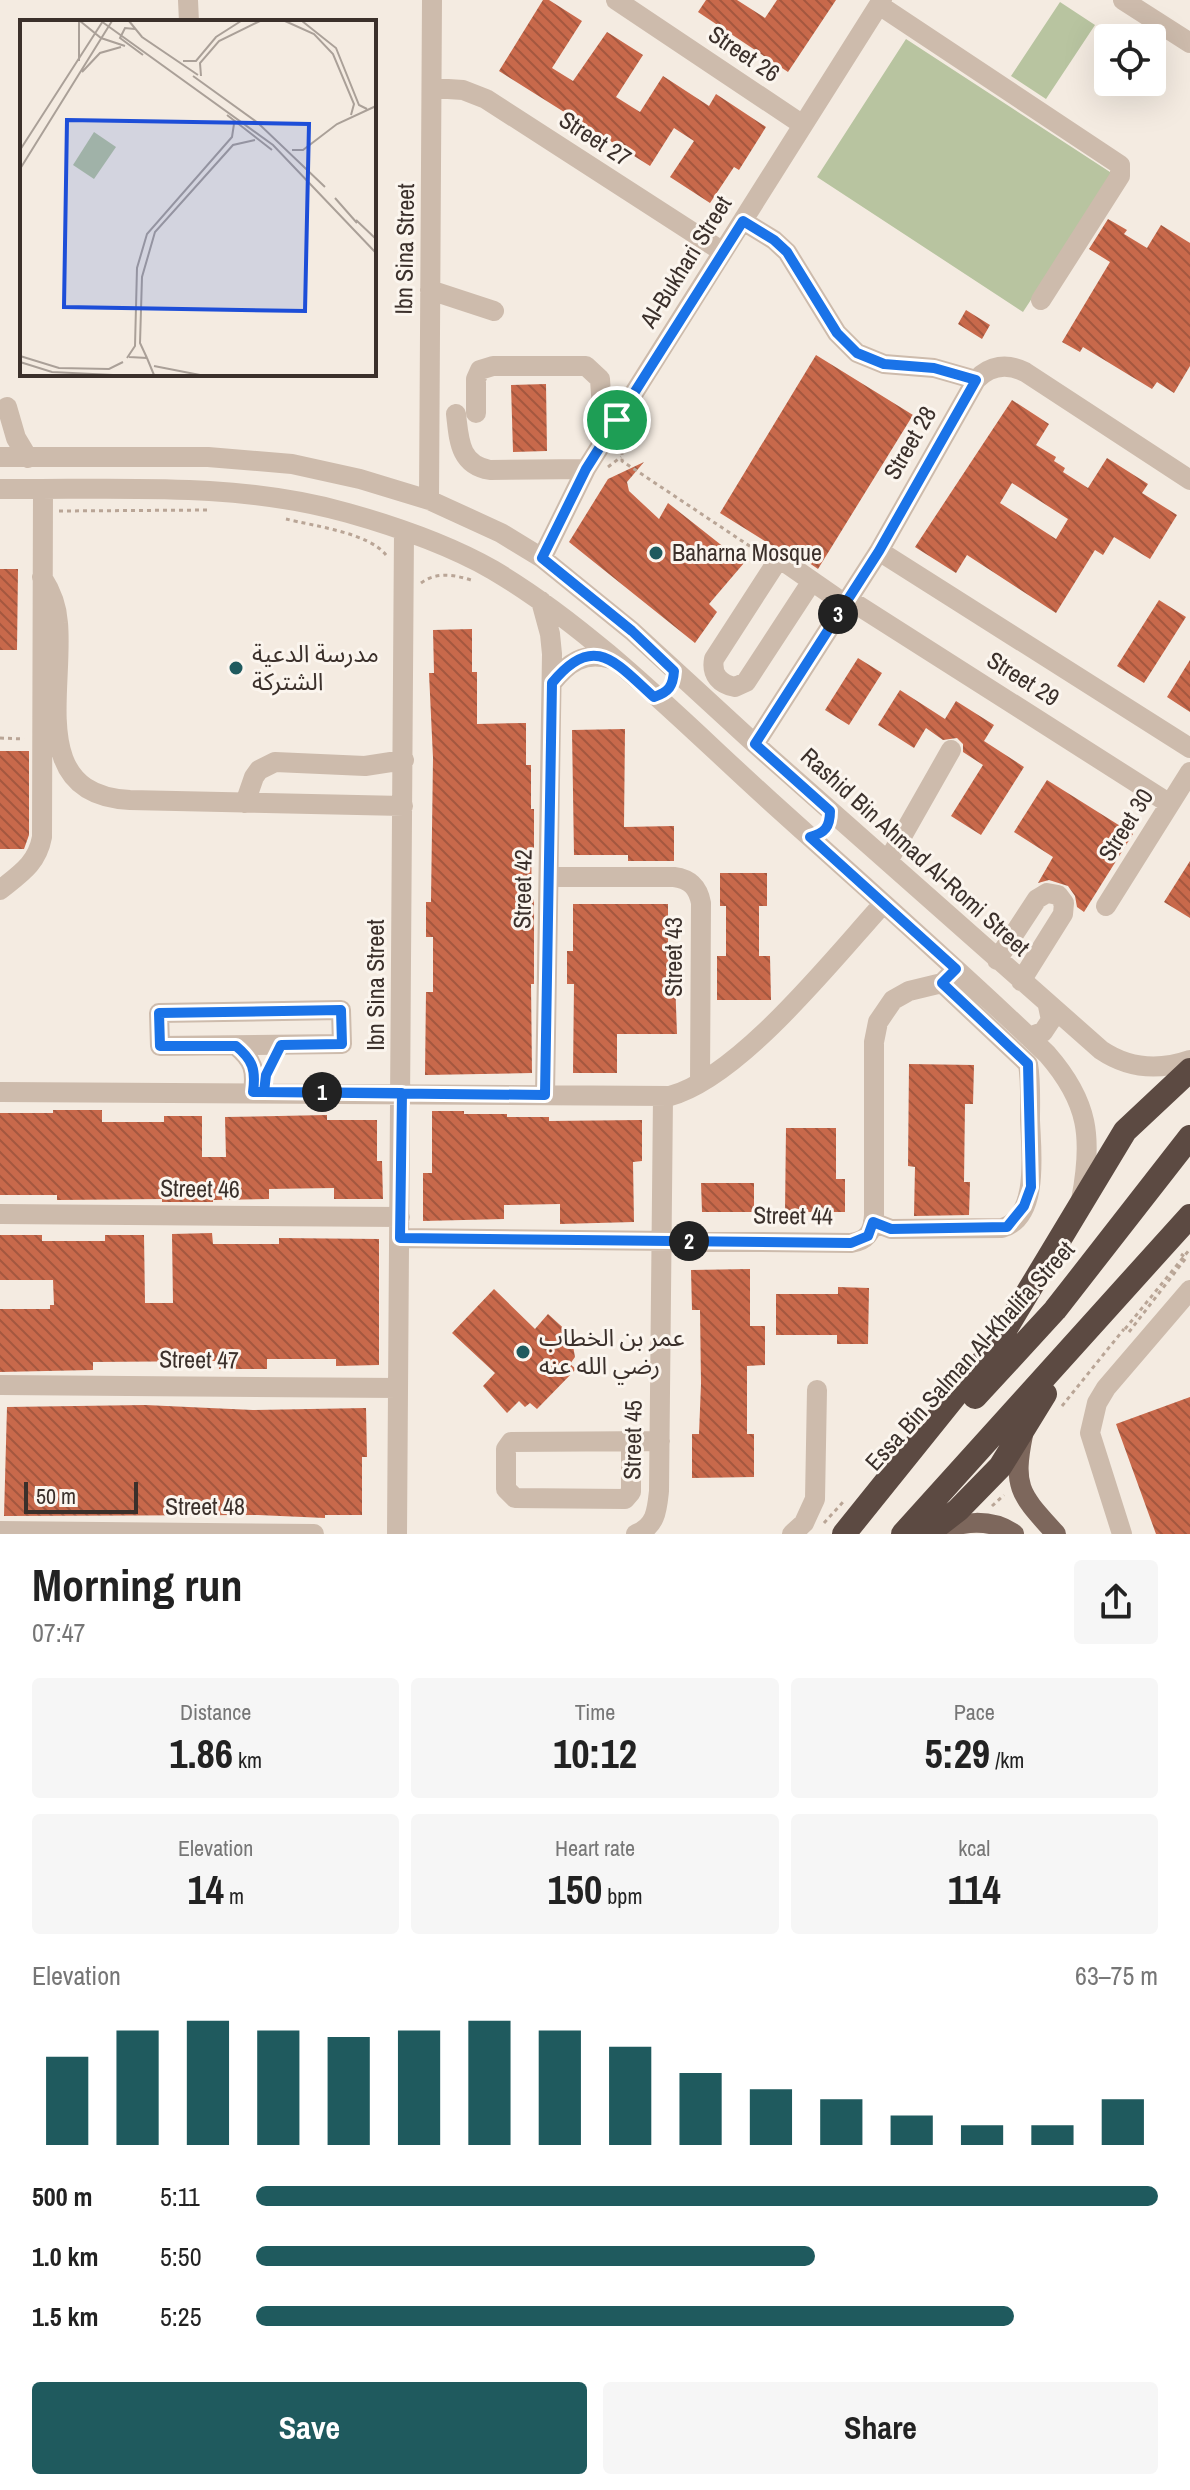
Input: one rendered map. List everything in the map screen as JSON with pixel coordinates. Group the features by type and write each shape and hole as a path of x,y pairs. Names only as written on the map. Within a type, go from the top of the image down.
{"highway":[{"path":"846,1534 996,1345 1125,1131 1190,1070"},
{"name":"Essa Bin Salman Al-Khalifa Street","path":"846,1534 1055,1310 1190,1137"},
{"path":"903,1534 1190,1216"},
{"path":"930,1532 958,1510 1000,1467 1064,1356"}],"main road":[{"path":"1024,1429 1017,1465 1019,1481 1026,1500 1050,1533"},
{"path":"930,1532 975,1522 997,1525 1014,1534"}],"street":[{"path":"188,0 189,20"},
{"name":"Ibn Sina Street","path":"429,500 432,0"},
{"name":"Street 26","path":"616,0 803,125"},
{"path":"1123,0 1190,43"},
{"path":"881,2 1120,165 1120,176 1041,300"},
{"name":"Al-Bukhari Street","path":"542,558 586,469 881,2"},
{"name":"Street 27","path":"433,88 463,90 486,99 723,252"},
{"path":"743,221 787,252 837,333 857,353 884,364 934,368 976,380 996,367 1016,368 1190,480"},
{"path":"430,290 494,311"},
{"path":"586,469 490,470 476,466 460,448 466,413 478,374 484,368 493,366 586,366 600,379 602,409"},
{"name":"Street 28","path":"755,744 879,551 976,380"},
{"path":"0,434 8,407"},
{"path":"8,407 16,438 28,458"},
{"path":"131,456 137,469 137,480 132,491"},
{"name":"Rashid Bin Ahmad Al-Romi Street","path":"0,457 174,457 292,464 360,479 429,500 475,519 542,558 632,631 1048,1006 1101,1050 1125,1064 1159,1067 1190,1060"},
{"path":"170,491 164,480 165,468 174,457"},
{"path":"0,489 229,493 293,501 348,513 404,532 490,568 541,601 611,659 883,904 949,976 1028,1064 1032,1176 1028,1197 1017,1217 1002,1228 891,1229 873,1222 874,1042 878,1022 886,1006 900,995 949,976"},
{"path":"0,890 37,857 42,837 43,490"},
{"name":"Ibn Sina Street","path":"397,1534 404,532"},
{"name":"Street 29","path":"879,551 1190,748"},
{"path":"776,563 714,659 713,667 718,678 730,686 743,685 808,587"},
{"name":"Street 29","path":"776,563 786,563 808,587 1170,804"},
{"path":"42,577 53,597 58,621 57,739 62,759 73,777 89,791 109,799 403,806"},
{"name":"Street 42","path":"541,601 552,644 545,1095"},
{"path":"552,683 579,658 593,656 611,659"},
{"path":"654,697 666,693 673,683 674,671"},
{"path":"687,727 688,714 696,704 709,703"},
{"path":"888,861 951,750"},
{"path":"245,803 259,770 275,762 365,766 404,760"},
{"name":"Street 30","path":"1106,906 1190,772"},
{"path":"810,837 822,834 830,824 830,811"},
{"path":"838,862 843,850 854,843 867,843"},
{"name":"Street 43","path":"549,877 674,877 686,879 695,886 701,903 700,1082"},
{"path":"997,960 1037,899 1047,893 1058,895 1064,903 1063,914 1021,981"},
{"path":"0,1092 663,1097 680,1093 700,1082 756,1040 883,904"},
{"path":"949,976 1029,1037 1060,1069 1081,1105 1087,1148 1080,1202"},
{"path":"1029,1037 1043,1032 1051,1020 1048,1006"},
{"path":"341,1010 342,1044 281,1045 160,1046 159,1013 341,1010"},
{"path":"258,1092 281,1045"},
{"path":"236,1046 250,1057 258,1092"},
{"name":"Street 45","path":"650,1531 658,1502 660,1441 663,1097"},
{"name":"Street 46","path":"0,1214 400,1228"},
{"name":"Street 44","path":"400,1228 661,1241 851,1243 868,1236 873,1222"},
{"path":"1122,1534 1090,1433 1091,1417 1106,1388 1190,1290"},
{"name":"Street 47","path":"0,1385 398,1388"},
{"path":"792,1534 804,1523 815,1499 817,1390"},
{"path":"631,1442 631,1492 625,1499 520,1499 511,1496 506,1489 506,1449 511,1442 660,1441"},
{"name":"Street 48","path":"0,1531 314,1534"}],"path":[{"path":"637,432 622,451 622,461 776,563"},
{"path":"43,512 215,510"},
{"path":"284,518 373,543 389,560"},
{"path":"416,589 423,581 436,575 478,582"},
{"path":"1059,1410 1190,1249"},
{"path":"1124,1329 1129,1332 1185,1257"},
{"path":"975,1522 1019,1481"}],"green space":[{"path":"1060,2 1094,24 1046,99 1011,76"},
{"path":"906,39 1113,174 1023,312 817,177"}],"building":[{"path":"543,0 549,0 582,21 552,68 573,81 607,32 643,55 616,97 640,112 663,76 709,106 716,94 766,127 739,170 734,167 710,203 670,177 694,141 674,128 650,166 499,71"},
{"path":"706,0 737,0 765,18 777,0 836,0 788,72 698,12"},
{"path":"1108,219 1127,230 1124,234 1147,248 1161,225 1190,243 1190,366 1174,393 1157,382 1152,389 1083,347 1080,352 1062,342 1110,262 1089,249"},
{"path":"966,310 990,325 982,339 958,324"},
{"path":"816,355 913,415 818,569 793,552 779,550 720,513"},
{"path":"546,384 547,451 513,452 511,385"},
{"path":"1012,400 1049,424 1036,445 1056,457 1054,461 1065,468 1063,472 1088,488 1107,458 1148,484 1142,493 1177,515 1150,559 1114,537 1103,555 1095,550 1056,613 967,555 956,573 915,547","holes":["1012,483 1068,519 1056,539 1000,503"]},
{"name":"Baharna Mosque","path":"644,462 627,482 629,491 659,519 668,503 744,563 709,604 717,612 695,643 569,542 608,479"},
{"path":"0,569 18,569 17,650 0,650"},
{"path":"1159,600 1186,617 1144,683 1117,666"},
{"path":"472,629 472,672 477,672 477,724 526,723 526,765 531,765 531,809 534,809 534,849 531,849 534,899 532,1073 425,1075 426,992 433,992 433,937 426,937 426,902 431,902 433,758 429,673 434,673 433,630"},
{"path":"858,658 882,673 849,725 825,710"},
{"path":"1190,660 1190,712 1167,697"},
{"path":"900,690 945,719 956,701 994,725 984,741 1024,767 981,835 951,816 983,765 963,752 963,744 957,738 943,740 926,728 914,748 878,725"},
{"path":"625,729 624,827 674,826 674,861 628,861 628,855 574,855 572,730"},
{"path":"0,751 29,751 29,835 24,849 0,849"},
{"path":"1047,780 1133,834 1084,912 1077,907 1075,896 1068,886 1049,880 1038,883 1053,857 1014,832"},
{"path":"1190,861 1190,918 1164,902"},
{"path":"720,873 767,873 767,906 759,906 759,956 770,956 771,1000 717,1000 717,956 726,956 726,906 720,906"},
{"path":"573,904 668,904 668,952 674,952 677,1034 617,1034 617,1073 573,1073 574,984 567,984 567,951 573,951"},
{"path":"909,1064 974,1065 973,1104 965,1104 964,1182 970,1182 969,1215 914,1216 915,1167 908,1166"},
{"path":"53,1110 102,1110 102,1122 164,1122 164,1116 202,1116 202,1157 226,1157 225,1117 327,1115 327,1120 377,1120 377,1161 382,1161 383,1199 334,1199 334,1188 269,1189 269,1199 213,1202 57,1200 57,1195 0,1195 0,1113 53,1113"},
{"path":"432,1111 549,1117 549,1121 642,1120 642,1161 633,1162 634,1222 560,1224 560,1204 504,1205 504,1219 423,1221 423,1173 432,1173"},
{"path":"786,1128 836,1128 836,1179 845,1179 845,1212 785,1212"},
{"path":"701,1183 754,1183 754,1212 702,1212"},
{"path":"212,1233 213,1244 279,1244 279,1238 379,1239 379,1365 336,1366 336,1359 267,1359 267,1369 219,1369 219,1361 93,1362 93,1370 0,1372 0,1309 50,1309 50,1305 54,1305 53,1280 0,1280 0,1235 42,1235 42,1241 105,1241 105,1235 144,1235 145,1303 173,1303 172,1234"},
{"path":"750,1269 750,1326 765,1326 765,1365 747,1366 747,1434 754,1434 754,1477 692,1478 692,1434 699,1434 701,1384 700,1310 692,1310 691,1270"},
{"path":"838,1287 869,1288 868,1344 837,1344 837,1335 776,1335 776,1294 838,1294"},
{"name":"عمر بن الخطاب رضي الله عنه","path":"494,1289 535,1329 548,1314 571,1335 575,1357 570,1364 576,1369 537,1409 530,1403 525,1407 519,1401 507,1413 483,1386 495,1373 452,1333"},
{"path":"1190,1397 1190,1534 1156,1534 1116,1424"},
{"path":"145,1405 253,1410 366,1408 367,1457 362,1457 362,1515 325,1515 325,1518 258,1515 4,1516 7,1407"}],"place":[{"name":"Baharna Mosque","path":"656,553"},
{"name":"مدرسة الدعية الشتركة","path":"236,668"},
{"name":"عمر بن الخطاب رضي الله عنه","path":"523,1352"}],"route":[{"path":"617,420 586,469 542,558 632,631 674,671 673,683 666,693 654,697 611,659 593,656 579,658 552,683 545,1095 402,1093 253,1092 256,1074 250,1057 236,1046 160,1046 159,1013 341,1010 342,1044 281,1045 266,1075 264,1092 402,1093 400,1238 851,1243 864,1240 873,1222 891,1229 1007,1227 1024,1206 1031,1187 1028,1064 942,983 956,969 810,837 822,834 830,824 830,811 755,744 879,551 976,380 934,368 884,364 857,353 837,333 787,252 743,221 617,420"}]}
